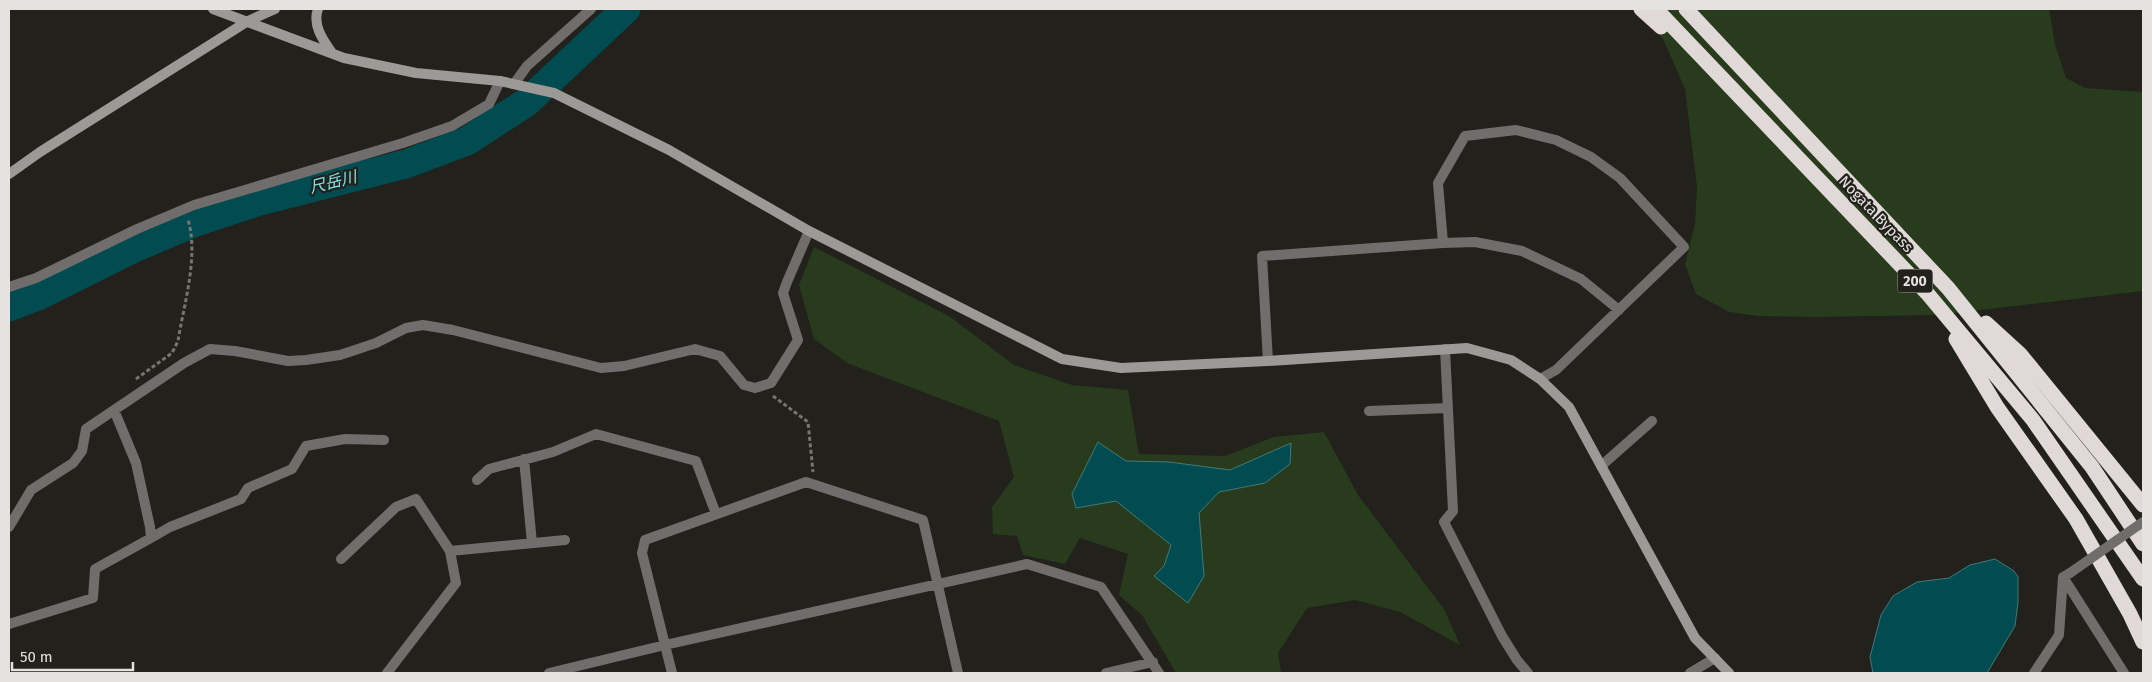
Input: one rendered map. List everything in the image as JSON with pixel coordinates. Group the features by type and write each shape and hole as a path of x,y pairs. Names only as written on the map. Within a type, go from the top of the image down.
{"highway":[{"path":"1641,9 1737,95"},
{"name":"Nogata Bypass","path":"1656,9 1927,293 2033,420 2143,578"},
{"name":"Nogata Bypass","path":"1686,9 1948,288 2092,467 2143,544"},
{"path":"1696,9 1758,86"},
{"path":"1948,288 2020,354 2143,505"},
{"path":"1927,293 1997,406 2076,519 2130,614 2143,642"}],"street":[{"path":"213,9 344,58 416,73 500,81 554,93 669,150 809,231 1062,359 1121,368 1467,348 1511,360 1540,378 1568,407 1695,638 1729,673"},
{"path":"9,174 40,152 248,21 275,9"},
{"path":"318,9 316,15 319,34 332,53"},
{"path":"516,84 527,66 591,9"},
{"path":"9,287 36,278 137,229 194,205 403,143 452,126 489,104 500,81"},
{"path":"1443,244 1438,183 1465,136 1516,130 1556,140 1591,157 1620,178 1684,247 1556,370 1540,378"},
{"path":"9,527 31,490 73,463 82,451 86,429 184,363 210,350 235,351 288,360 306,360 340,355 376,343 406,328 423,325 453,330 601,368 624,366 695,349 720,356 744,385 755,388 771,383 798,340 784,294 787,282 809,231"},
{"path":"1268,361 1262,256 1475,242 1522,251 1581,279 1619,310"},
{"path":"1445,349 1453,511 1444,522 1502,636 1517,660 1528,673"},
{"path":"1369,411 1448,408"},
{"path":"114,410 136,463 150,527 150,538"},
{"path":"1601,466 1652,421"},
{"path":"477,480 489,469 553,452 596,434 696,461 716,514"},
{"path":"9,624 93,598 95,568 170,527 241,499 248,488 292,469 306,446 345,438 384,440"},
{"path":"524,459 532,543"},
{"path":"672,673 642,553 645,540 806,482 923,520 958,673"},
{"path":"341,559 396,508 416,499 450,551 456,583 387,673"},
{"path":"2034,673 2059,635 2066,575 2143,522"},
{"path":"450,551 565,540"},
{"path":"549,673 665,645 1027,564 1101,587 1159,673"},
{"path":"2066,575 2124,673"},
{"path":"1690,673 1715,658"},
{"path":"1106,673 1153,662"}],"path":[{"path":"134,382 139,375 172,353 178,341 192,256 193,233"},
{"path":"760,387 808,422 814,485"}],"green space":[{"path":"1633,9 2049,9 2055,44 2066,78 2085,88 2143,92 2143,291 1939,315 1812,317 1759,316 1729,312 1696,294 1685,264 1695,224 1697,187 1685,89 1663,39"},
{"path":"814,247 949,316 1014,365 1072,385 1128,390 1139,454 1225,456 1274,437 1324,432 1358,495 1444,609 1460,645 1400,612 1355,600 1307,608 1278,653 1281,673 1176,673 1142,615 1119,595 1128,554 1080,538 1065,564 1023,555 1017,536 993,534 992,507 1014,477 999,421 847,363 814,339 799,285"}],"water":[{"path":"1098,442 1126,461 1169,462 1230,470 1291,443 1290,464 1265,483 1219,492 1199,513 1204,576 1188,603 1154,576 1164,566 1171,545 1116,501 1076,508 1072,494"},
{"path":"1995,559 2014,571 2018,577 2018,602 2015,626 1987,673 1873,673 1870,657 1881,615 1893,596 1917,582 1949,578 1970,565"}],"waterway":[{"name":"尺岳川","path":"9,307 38,296 132,249 196,222 260,201 406,164 467,141 527,102 626,9"}]}
